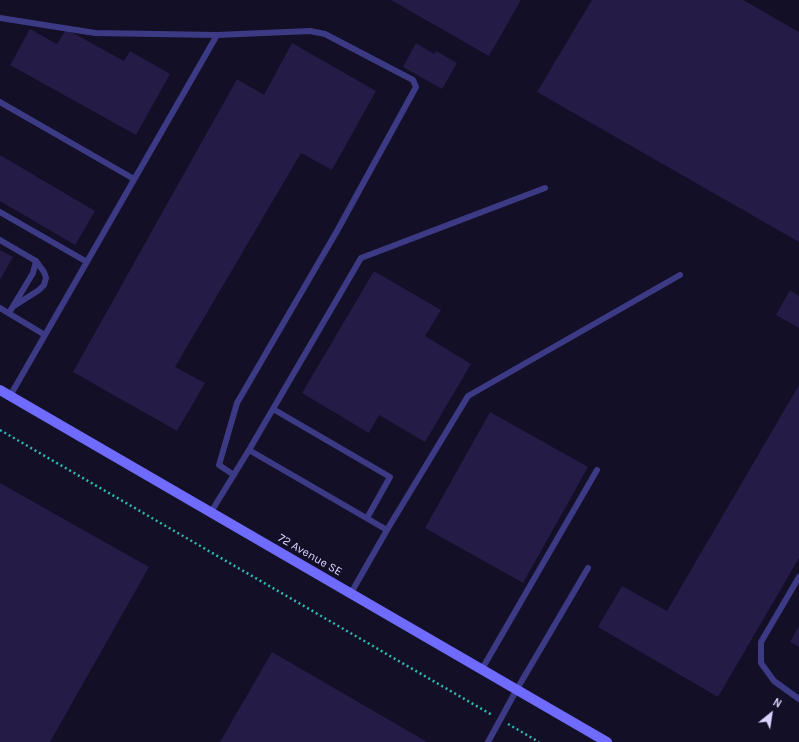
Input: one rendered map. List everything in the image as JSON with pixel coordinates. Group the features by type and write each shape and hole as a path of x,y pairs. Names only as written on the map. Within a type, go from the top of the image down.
{"street":[{"name":"72 Avenue SE","path":"0,390 607,742"}],"lane":[{"path":"0,18 95,32 217,35 310,31 325,34 413,80 416,87 337,231 237,403 218,464 234,475"},
{"path":"10,396 217,35"},
{"path":"0,102 134,180"},
{"path":"211,512 361,258 545,188"},
{"path":"0,212 87,262"},
{"path":"0,240 36,261 44,272 46,278 44,285 39,290 14,306"},
{"path":"9,313 33,273 36,261"},
{"path":"351,593 387,530 468,396 680,275"},
{"path":"0,308 45,335"},
{"path":"273,409 390,477 367,518"},
{"path":"249,450 387,530"},
{"path":"482,669 598,470"},
{"path":"488,742 517,689 588,568"},
{"path":"799,577 761,642 761,663 774,681 799,699"}],"path":[{"path":"0,430 539,742"}],"building":[{"path":"391,0 521,0 489,56"},
{"path":"592,0 743,0 799,32 799,242 537,92"},
{"path":"30,29 57,44 66,29 124,61 130,51 170,74 136,135 10,65"},
{"path":"292,43 376,91 332,170 301,153 175,367 205,383 177,431 73,372 237,79 264,95"},
{"path":"416,43 434,54 436,51 457,63 442,89 403,67"},
{"path":"0,155 95,211 75,245 0,201"},
{"path":"0,250 13,257 0,280"},
{"path":"374,271 441,310 425,336 471,364 425,442 379,415 369,433 302,393"},
{"path":"790,290 799,296 799,328 776,315"},
{"path":"799,385 799,558 718,697 598,627 622,586 667,611"},
{"path":"490,412 588,467 523,583 425,528"},
{"path":"0,483 149,567 50,742 0,742"},
{"path":"799,626 799,647 790,642"},
{"path":"272,652 427,742 220,742"}]}
